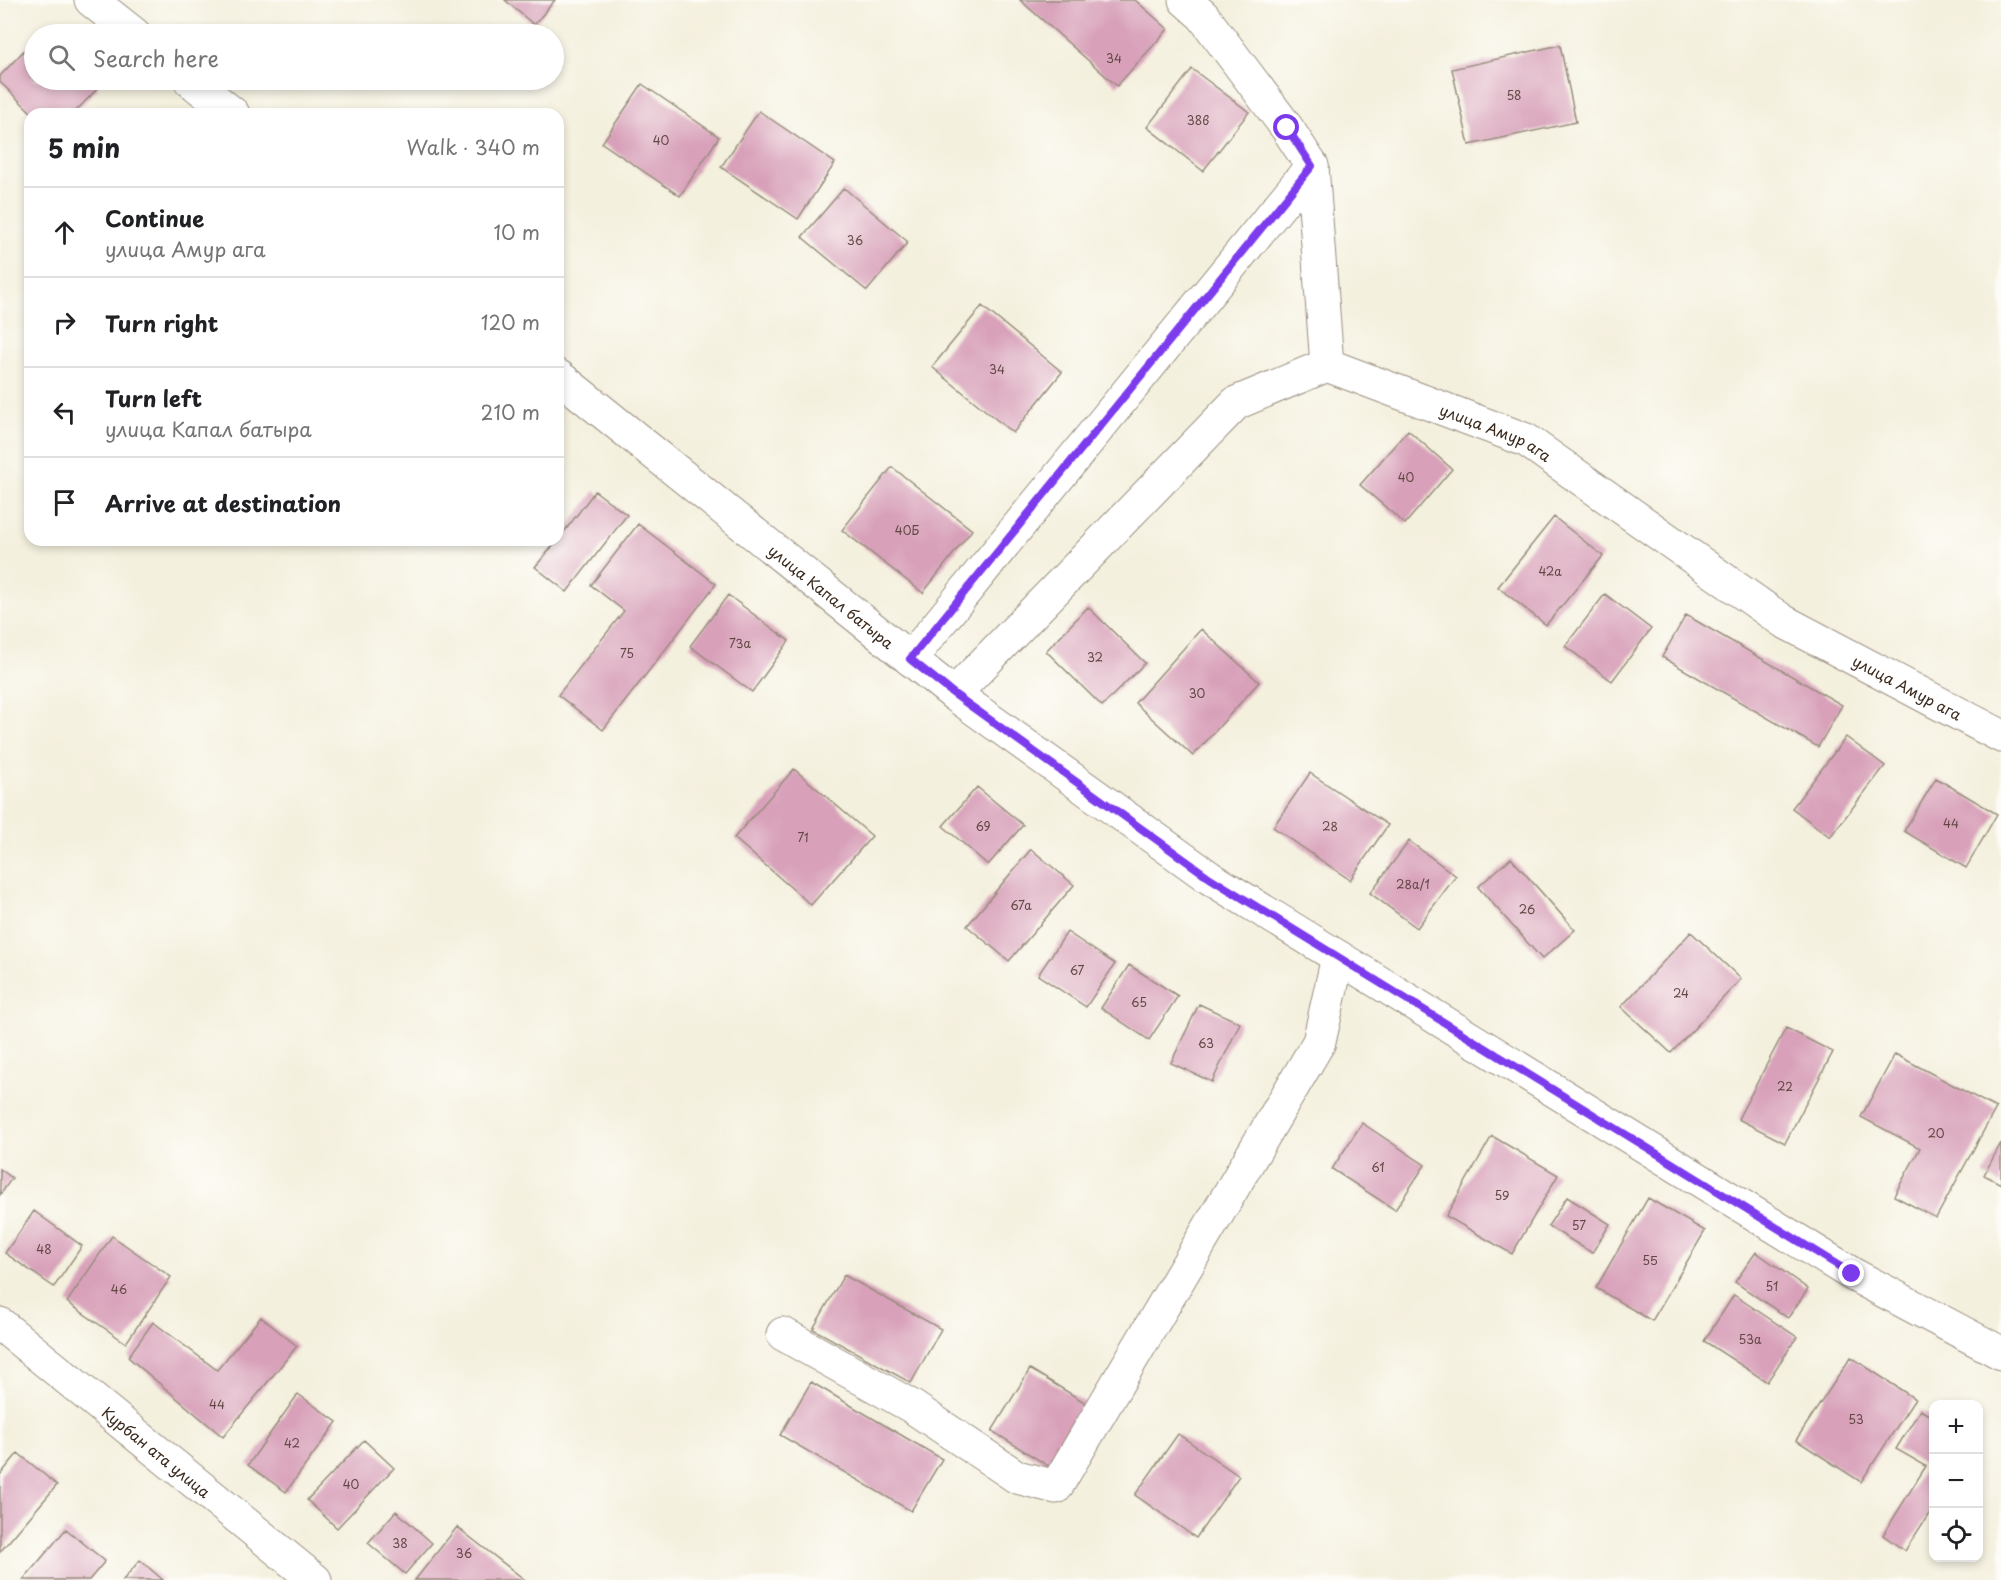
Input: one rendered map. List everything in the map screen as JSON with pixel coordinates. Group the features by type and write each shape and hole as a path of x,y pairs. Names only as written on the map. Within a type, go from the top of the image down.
{"street":[{"path":"91,0 121,24"},
{"path":"954,694 1236,403 1327,365 1312,166 1287,128 1203,16 1185,0"},
{"path":"203,90 225,108"},
{"path":"910,659 1312,166"},
{"name":"улица Амур ага","path":"1327,365 1526,441 1783,621 2001,736"},
{"name":"улица Капал батыра","path":"564,381 954,694 1210,878 1852,1274 2001,1353"},
{"path":"783,1334 911,1406 1017,1477 1056,1487 1319,1042 1338,957"},
{"name":"Курбан ата улица","path":"0,1324 315,1580"}],"building":[{"path":"505,0 555,0 533,24"},
{"path":"1020,0 1135,0 1168,29 1117,86"},
{"path":"1560,45 1576,122 1469,145 1452,69"},
{"path":"24,51 24,90 96,90 79,108 27,108 0,82 0,76"},
{"path":"1192,69 1249,112 1203,171 1147,127"},
{"path":"642,84 719,137 680,196 602,143"},
{"path":"759,111 835,163 798,219 721,167"},
{"path":"844,188 908,242 867,291 802,237"},
{"path":"982,306 1062,372 1013,433 932,367"},
{"path":"1408,430 1452,469 1405,524 1360,485"},
{"path":"892,467 972,530 923,593 842,530"},
{"path":"595,491 627,515 567,592 535,567 553,546 564,546 564,532"},
{"path":"1554,517 1603,556 1546,625 1498,587"},
{"path":"638,524 716,584 603,730 558,695 624,611 591,585"},
{"path":"1605,594 1651,629 1612,681 1565,646"},
{"path":"728,595 789,641 752,692 690,646"},
{"path":"1088,607 1145,663 1102,706 1046,651"},
{"path":"1686,615 1842,705 1818,747 1662,657"},
{"path":"1201,629 1259,682 1193,756 1135,703"},
{"path":"1846,737 1885,766 1830,837 1792,808"},
{"path":"794,769 872,836 811,905 734,838"},
{"path":"1310,773 1388,825 1350,880 1273,827"},
{"path":"1936,778 1997,814 1966,868 1904,831"},
{"path":"977,787 1023,825 988,865 943,826"},
{"path":"1409,841 1456,876 1417,928 1370,893"},
{"path":"1031,849 1074,885 1009,961 967,926"},
{"path":"1511,858 1575,930 1542,959 1478,887"},
{"path":"1067,932 1115,964 1086,1007 1038,975"},
{"path":"1691,932 1741,979 1671,1053 1621,1007"},
{"path":"1129,965 1178,996 1149,1040 1101,1008"},
{"path":"1199,1004 1240,1023 1212,1082 1171,1063"},
{"path":"1786,1028 1833,1052 1785,1143 1738,1119"},
{"path":"1895,1054 1996,1108 1936,1218 1894,1196 1920,1148 1861,1117"},
{"path":"1362,1123 1425,1165 1395,1210 1332,1169"},
{"path":"1492,1136 1558,1175 1512,1254 1446,1216"},
{"path":"2001,1143 2001,1184 1984,1175"},
{"path":"0,1169 12,1178 0,1195"},
{"path":"1567,1197 1610,1224 1592,1253 1548,1226"},
{"path":"1648,1198 1705,1231 1652,1321 1596,1288"},
{"path":"34,1211 82,1246 54,1287 5,1253"},
{"path":"112,1236 171,1277 126,1343 67,1302"},
{"path":"1756,1252 1808,1289 1788,1318 1735,1282"},
{"path":"844,1275 941,1329 911,1383 813,1329"},
{"path":"1734,1295 1797,1337 1767,1382 1704,1341"},
{"path":"261,1317 297,1346 223,1437 128,1357 153,1322 217,1370"},
{"path":"1851,1357 1915,1399 1861,1482 1796,1440"},
{"path":"1030,1369 1089,1405 1050,1467 992,1431"},
{"path":"811,1382 942,1459 911,1511 780,1435"},
{"path":"298,1394 337,1422 286,1492 248,1465"},
{"path":"1920,1410 1929,1415 1929,1514 1905,1551 1883,1535 1926,1466 1896,1449"},
{"path":"1178,1434 1239,1476 1196,1538 1135,1495"},
{"path":"364,1440 394,1468 337,1528 307,1500"},
{"path":"18,1453 57,1485 0,1552 0,1475"},
{"path":"396,1511 432,1543 405,1574 368,1543"},
{"path":"457,1527 525,1580 415,1580"},
{"path":"66,1529 105,1561 89,1580 23,1580"},
{"path":"140,1560 163,1580 123,1580"}],"route":[{"path":"1287,128 1312,166 910,659 954,694 1210,878 1852,1274"}]}
